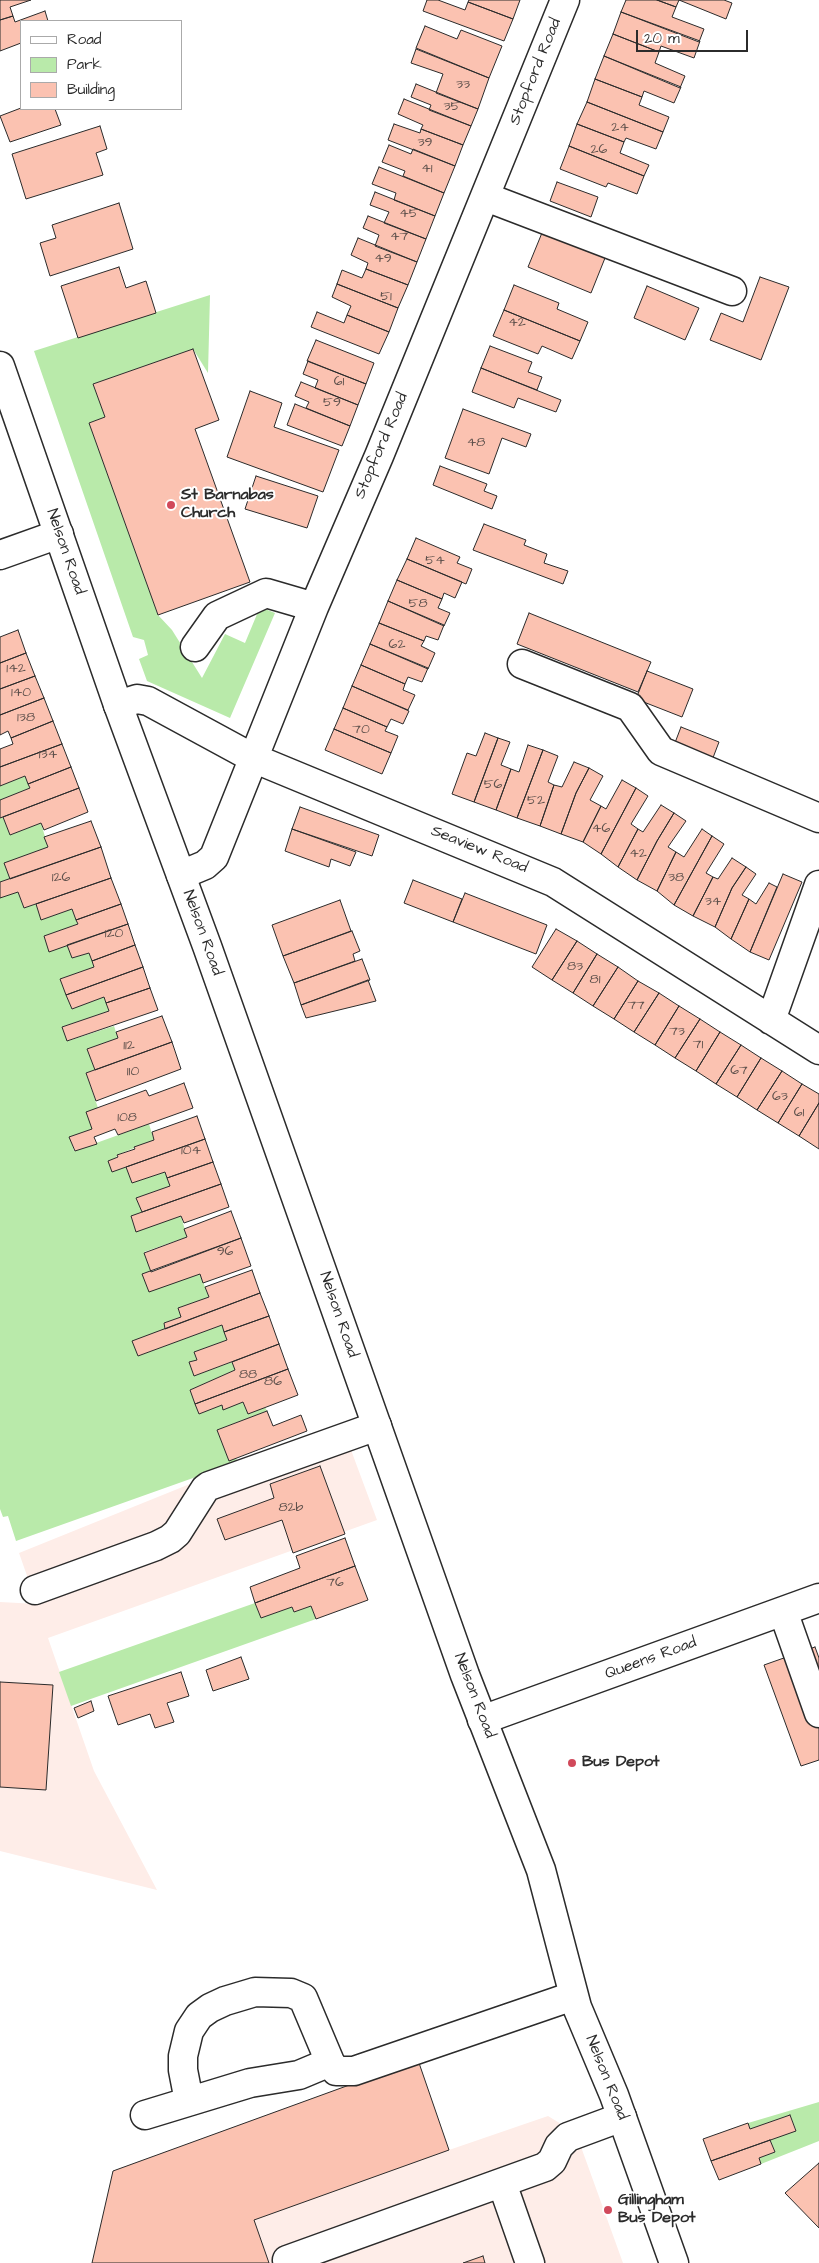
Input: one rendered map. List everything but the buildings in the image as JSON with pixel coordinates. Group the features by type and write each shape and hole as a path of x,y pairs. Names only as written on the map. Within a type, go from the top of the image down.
{"street":[{"name":"Stopford Road","path":"180,875 205,865 214,857 314,607 379,456 565,0"},
{"path":"486,197 732,291"},
{"name":"Nelson Road","path":"0,366 118,705 482,1720 541,1870 573,1996 622,2117 674,2263"},
{"path":"0,555 59,534"},
{"path":"195,647 218,616 266,594 314,607"},
{"path":"522,664 630,707 661,751 819,818"},
{"name":"Seaview Road","path":"118,705 137,698 144,699 253,758 553,882 819,1050"},
{"path":"771,1020 819,885"},
{"path":"35,1590 156,1546 170,1539 177,1533 207,1488 377,1426"},
{"name":"Queens Road","path":"482,1720 819,1598"},
{"path":"782,1611 819,1713"},
{"path":"189,2101 182,2056 189,2031 197,2018 205,2011 241,1995 265,1991 291,1993 303,1998 330,2062 336,2071 354,2071 573,1996"},
{"path":"145,2115 250,2083 299,2075 330,2062"},
{"path":"287,2260 548,2165 559,2146 571,2135 622,2117"},
{"path":"502,2183 530,2263"}],"shaded area":[{"path":"341,1423 377,1520 48,1638 94,1771 157,1890 0,1851 0,1602 37,1604 19,1553"},
{"path":"418,2060 449,2150 548,2116 576,2133 623,2263 92,2263 113,2171"}],"green space":[{"path":"210,295 208,373 193,349 93,384 105,417 89,423 158,615 172,630 202,678 225,634 245,643 260,607 275,613 230,718 147,681 139,659 148,655 144,640 133,637 34,351"},
{"path":"25,776 30,788 0,800 0,786"},
{"path":"3,817 10,835 41,823 48,847 5,863 10,879 0,882 0,818"},
{"path":"18,892 24,908 36,904 41,920 72,909 78,924 44,936 49,951 67,945 72,958 89,953 94,967 60,979 72,1009 104,997 109,1011 62,1027 68,1041 114,1026 118,1038 87,1049 95,1070 86,1073 98,1108 92,1129 70,1137 74,1151 149,1124 154,1140 117,1155 112,1172 126,1167 132,1183 165,1172 170,1186 136,1198 142,1212 131,1217 136,1231 181,1216 187,1237 144,1252 151,1272 200,1274 209,1297 178,1308 181,1317 164,1323 165,1329 133,1341 138,1356 222,1325 227,1340 194,1352 197,1360 189,1362 194,1376 232,1362 235,1370 190,1390 199,1414 222,1405 224,1409 243,1402 248,1413 265,1407 267,1411 217,1430 229,1460 236,1458 238,1462 16,1541 8,1516 3,1517 0,1509 0,897"},
{"path":"255,1603 261,1618 292,1607 294,1612 311,1606 316,1619 71,1706 59,1672"},
{"path":"819,2102 819,2141 761,2164 759,2158 775,2152 770,2140 796,2130 790,2115 750,2129 748,2123"}],"place":[{"name":"St Barnabas Church","path":"171,505"},
{"name":"Bus Depot","path":"572,1763"},
{"name":"Gillingham Bus Depot","path":"608,2210"}]}
